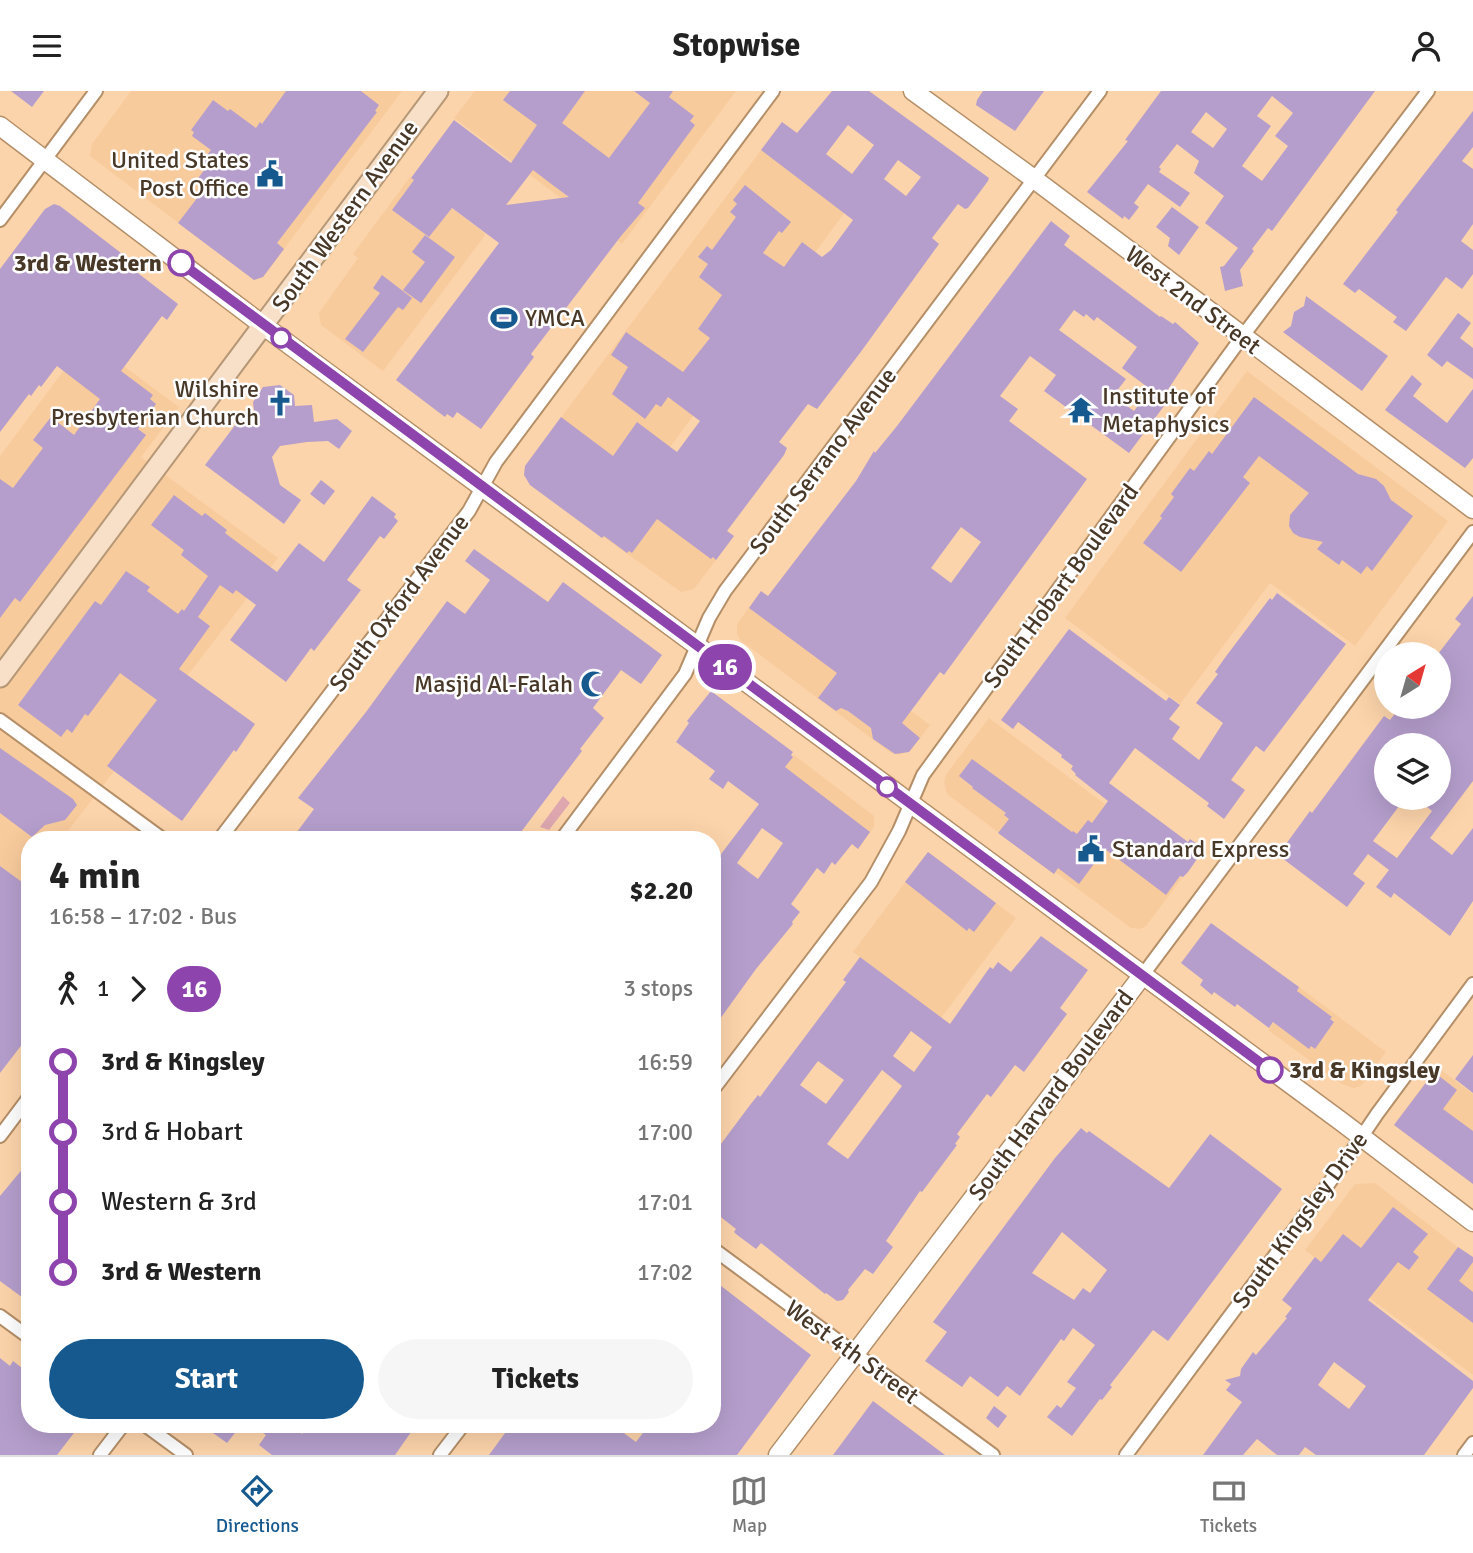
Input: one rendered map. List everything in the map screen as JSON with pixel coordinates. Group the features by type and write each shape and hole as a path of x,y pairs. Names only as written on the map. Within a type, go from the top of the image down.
{"main road":[{"name":"South Western Avenue","path":"0,677 438,91"},
{"name":"West 2nd Street","path":"913,91 1473,509"},
{"path":"0,126 264,326 1473,1222"},
{"name":"South Harvard Boulevard","path":"778,1455 1142,976"}],"street":[{"path":"0,220 96,91"},
{"name":"South Oxford Avenue","path":"226,831 469,510 496,463 773,91"},
{"name":"South Serrano Avenue","path":"568,831 685,674 709,618 725,591 1100,91"},
{"name":"South Hobart Boulevard","path":"721,1079 871,882 923,775 1242,337 1427,91"},
{"name":"South Harvard Boulevard","path":"1142,976 1473,532"},
{"path":"0,720 152,831"},
{"name":"South Kingsley Drive","path":"1126,1455 1473,985"},
{"path":"0,1136 21,1108"},
{"name":"West 4th Street","path":"721,1255 993,1455"},
{"path":"0,1316 21,1331"},
{"path":"100,1455 117,1433"},
{"path":"156,1433 186,1455"},
{"path":"440,1455 457,1433"},
{"path":"1464,1455 1473,1443"}],"shaded area":[{"path":"131,91 402,91 263,277 254,280 90,156 92,144"},
{"path":"475,91 736,91 622,244 454,118"},
{"path":"782,122 866,184 650,474 734,536 694,589 681,592 530,485 524,471 527,463"},
{"path":"410,177 486,234 383,371 321,325 319,313 358,258 353,254"},
{"path":"87,339 179,407 141,457 278,558 68,831 21,831 21,893 0,920 0,456"},
{"path":"1247,371 1448,521 1355,646 1270,583 1180,704 1065,618"},
{"path":"761,591 843,661 930,725 911,750 900,755 891,753 740,640 737,624"},
{"path":"989,718 1105,804 1098,815 1182,878 1146,926 1140,929 1131,928 947,794 944,782 947,773"},
{"path":"794,755 874,816 874,827 858,849 772,784"},
{"path":"563,796 570,803 549,830 540,827"},
{"path":"928,852 1016,918 941,1018 853,952"},
{"path":"1299,987 1386,1052 1361,1086 1354,1088 1342,1084 1268,1030"},
{"path":"1437,1067 1473,1094 1473,1184 1394,1125"},
{"path":"1375,1183 1473,1259 1473,1375 1305,1250 1355,1184"}],"building":[{"path":"11,91 44,91 32,107"},
{"path":"286,91 361,91 379,105 375,111 377,112 277,243 284,249 263,277 254,280 178,223 204,189 196,181 205,169 199,165 211,150 192,136 194,132 191,130 213,100 256,128 260,122 262,124"},
{"path":"510,91 585,91 562,123 609,158 650,103 634,91 673,91 669,97 694,116 690,121 695,125 638,203 645,208 531,354 534,357 481,429 457,412 453,418 447,414 445,417 396,380 499,243 452,208 429,237 392,210 414,180 411,178 454,120 511,163 537,125 503,100","holes":["533,170 569,197 506,205"]},
{"path":"832,91 869,91 989,178 968,208 958,204 932,238 939,244 817,409 808,404 779,442 787,448 784,455 727,531 734,536 716,560 657,519 632,553 627,553 530,485 524,475 525,466 561,417 613,456 637,422 677,452 700,421 668,397 661,407 656,404 645,419 612,394 628,367 611,355 626,332 683,372 710,338 698,329 722,295 699,277 708,264 698,257 707,246 712,250 736,217 730,212 737,204 733,200 745,185 791,222 782,233 779,231 763,253 784,267 802,242 822,257 831,250 853,220 761,150 782,122 797,133","holes":["848,125 874,145 852,174 826,154","898,160 921,177 906,196 884,179"]},
{"path":"983,91 1044,91 1015,131 976,105"},
{"path":"1161,91 1375,91 1272,231 1268,228 1252,249 1254,251 1240,270 1243,286 1225,291 1220,267 1224,266 1238,248 1205,223 1224,196 1194,173 1199,161 1177,144 1159,167 1159,172 1190,193 1180,207 1148,184 1134,203 1139,207 1129,220 1124,216 1123,219 1087,192 1128,141 1125,140","holes":["1272,96 1293,113 1275,136 1288,146 1262,181 1242,166 1271,126 1257,116","1206,112 1227,129 1213,148 1191,132"]},
{"path":"1473,111 1473,147 1462,161 1473,169 1473,224 1461,241 1473,250 1473,274 1462,289 1446,277 1406,331 1393,322 1397,317 1359,289 1355,293 1343,284"},
{"path":"54,204 134,263 130,267 178,304 167,320 162,316 121,371 153,395 150,399 156,404 138,429 146,435 20,602 15,598 0,618 0,479 13,488 43,448 33,440 51,417 74,435 100,399 57,366 41,387 39,385 31,396 29,394 0,432 0,269 45,209"},
{"path":"1172,207 1199,227 1179,255 1168,246 1170,238 1156,227"},
{"path":"1051,221 1070,236 1064,245 1160,317 1173,324 1175,322 1199,343 1165,394 1170,398 1129,453 1044,391 1056,375 1030,356 1000,396 1018,409 1009,421 1087,479 944,675 940,672 902,723 920,738 909,752 895,754 873,739 871,728 848,711 841,708 836,711 818,698 837,673 749,608 761,591 768,596 856,481 874,451 875,453","holes":["1074,310 1084,317 1086,314 1094,321 1097,317 1137,347 1122,368 1150,389 1134,411 1113,396 1126,379 1059,330","961,527 981,542 951,583 931,568"]},
{"path":"425,235 455,257 421,303 403,290 425,262 412,252"},
{"path":"382,275 412,298 403,310 398,307 363,352 345,339 380,293 373,288"},
{"path":"1306,296 1388,356 1362,391 1283,332 1291,326 1294,312 1304,306"},
{"path":"1458,313 1471,323 1460,338 1473,348 1473,379 1447,361 1442,367 1427,355"},
{"path":"1412,375 1422,384 1413,396 1447,423 1473,389 1473,458 1465,468 1385,410"},
{"path":"280,385 294,395 295,406 312,405 314,422 337,419 352,431 339,449 328,441 280,446 272,457 280,485 301,500 284,524 205,465 242,416 256,427 253,402 263,387"},
{"path":"1254,397 1358,474 1376,479 1384,486 1391,500 1413,516 1372,571 1367,566 1361,574 1342,560 1339,565 1317,549 1323,542 1293,533 1289,526 1290,515 1309,493 1259,456 1243,477 1250,483 1181,572 1143,543 1162,518 1160,516 1174,497 1171,494 1190,468 1194,471 1209,451 1212,454"},
{"path":"321,480 335,491 324,505 310,494"},
{"path":"174,495 202,516 205,513 227,530 225,533 277,572 299,543 324,562 372,496 396,514 394,517 398,521 384,539 380,536 347,580 361,590 314,651 311,648 286,682 230,640 256,605 236,590 233,594 220,585 198,617 210,626 179,669 255,724 182,821 107,766 157,700 120,673 88,716 85,714 72,733 67,729 61,737 18,705 95,601 101,605 126,571 150,587 147,591 178,614 182,609 184,611 208,576 181,555 184,550 151,525"},
{"path":"474,549 548,602 563,582 662,655 641,684 621,670 593,708 604,718 522,831 298,831 314,809 298,798 366,712 447,601 465,614 490,580 465,561"},
{"path":"1277,593 1346,644 1264,752 1256,746 1231,780 1245,790 1224,819 1207,806 1209,803 1135,748 1109,783 1188,842 1190,839 1204,849 1188,872 1183,877 1180,876 1166,895 1105,849 1079,884 1058,868 1054,874 998,833 1009,819 1004,815 1006,813 959,776 972,759 1077,834 1088,820 1092,823 1108,801 1075,775 1071,769 1073,766 1061,757 1062,755 1018,722 1013,729 1001,720 1069,629 1166,701 1169,697 1180,705 1169,719 1180,727 1172,739 1199,760 1223,723 1196,703 1218,674 1215,672 1224,659 1270,598 1272,600"},
{"path":"1473,596 1473,781 1430,838 1452,855 1473,828 1473,901 1450,936 1394,893 1391,898 1376,887 1389,870 1368,854 1353,874 1365,883 1347,907 1278,855 1382,719 1451,719 1451,642 1447,642 1461,624 1455,619"},
{"path":"711,691 793,752 793,757 785,767 870,832 858,849 852,844 835,865 832,862 824,874 817,868 791,904 800,912 793,924 721,1018 721,854 759,804 728,781 723,789 709,779 715,771 676,742 689,723 687,721","holes":["762,828 783,843 758,879 737,863"]},
{"path":"0,748 73,799 77,805 65,820 45,825 38,831 24,831 0,813"},
{"path":"928,852 996,903 974,932 969,928 967,931 905,882"},
{"path":"0,866 21,881 21,1046 0,1073"},
{"path":"1211,923 1299,987 1297,991 1332,1017 1330,1019 1334,1022 1315,1049 1311,1046 1309,1049 1273,1022 1269,1028 1237,1004 1235,1007 1214,992 1212,995 1200,985 1203,980 1181,963"},
{"path":"1041,936 1088,970 1060,1008 1067,1014 1024,1072 1015,1065 991,1097 987,1094 957,1134 960,1137 955,1144 957,1145 922,1192 920,1191 886,1241 893,1247 873,1274 865,1269 843,1300 837,1301 761,1243 756,1249 736,1234 736,1229 721,1217 721,1144 758,1095 760,1097 846,982 843,980 860,957 950,1024 990,967 993,969 998,962 1011,972","holes":["911,1031 932,1047 914,1072 893,1056","818,1061 844,1080 826,1104 800,1085","882,1070 902,1086 848,1159 827,1144"]},
{"path":"1473,1055 1473,1093 1455,1079"},
{"path":"1434,1072 1457,1090 1443,1109 1473,1131 1473,1184 1394,1125"},
{"path":"1081,1128 1169,1188 1210,1134 1282,1189 1168,1341 1153,1330 1072,1436 1047,1417 1057,1405 1061,1408 1076,1388 1067,1382 1095,1345 1073,1328 1064,1341 1061,1339 1020,1396 1007,1386 998,1397 970,1376 962,1387 925,1361 947,1332 933,1322 1055,1158","holes":["1062,1232 1107,1270 1090,1293 1083,1288 1074,1300 1032,1273"]},
{"path":"21,1171 21,1296 0,1281 0,1196"},
{"path":"1393,1207 1428,1234 1413,1252 1419,1257 1409,1270 1398,1262 1368,1300 1473,1381 1473,1388 1424,1455 1316,1455 1305,1447 1299,1455 1277,1455 1257,1439 1243,1455 1203,1455 1242,1402 1226,1390 1231,1384 1225,1380 1240,1376 1241,1369 1253,1352 1256,1355 1287,1318 1285,1317 1292,1308 1282,1300 1298,1279 1315,1257 1321,1262 1343,1234 1361,1248","holes":["1334,1362 1366,1386 1349,1409 1318,1385"]},
{"path":"1458,1247 1473,1257 1473,1262 1459,1281 1473,1292 1473,1323 1427,1289"},
{"path":"721,1286 811,1355 737,1455 489,1455 505,1433 624,1433 636,1442 643,1433 721,1433"},
{"path":"0,1358 10,1366 13,1361 21,1367 21,1433 74,1433 57,1455 0,1455"},
{"path":"873,1401 945,1455 833,1455"},
{"path":"994,1406 1007,1416 998,1428 986,1418"},
{"path":"213,1433 235,1433 227,1443"},
{"path":"263,1433 410,1433 395,1455 272,1455 259,1445 266,1435"}],"bus line":[{"name":"16","path":"181,263 1270,1070"}],"place":[{"name":"United States Post Office","path":"270,174"},
{"name":"3rd & Western","path":"181,263"},
{"name":"YMCA","path":"504,318"},
{"name":"Wilshire Presbyterian Church","path":"280,403"},
{"name":"Institute of Metaphysics","path":"1081,410"},
{"name":"Masjid Al-Falah","path":"594,684"},
{"name":"Standard Express","path":"1091,849"},
{"name":"3rd & Kingsley","path":"1270,1070"}]}
